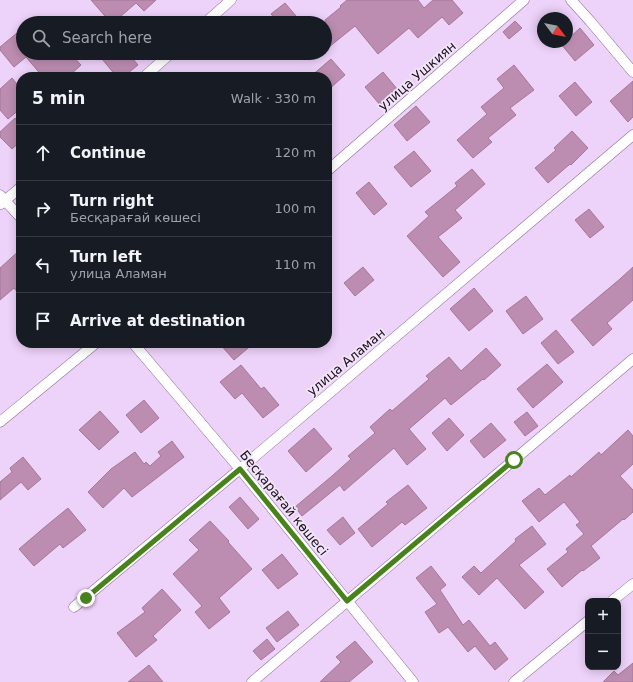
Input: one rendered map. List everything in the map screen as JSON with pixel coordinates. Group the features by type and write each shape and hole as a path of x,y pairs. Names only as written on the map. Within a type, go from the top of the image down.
{"street":[{"path":"213,16 231,0"},
{"name":"улица Ушкиян","path":"332,167 524,0"},
{"path":"571,0 633,72"},
{"path":"150,72 163,60"},
{"name":"улица Аламан","path":"74,607 240,469 633,135"},
{"path":"16,190 2,200 16,213"},
{"path":"0,422 90,348"},
{"name":"Бесқарағай көшесі","path":"137,348 240,469 413,682"},
{"path":"252,682 633,359"},
{"path":"616,598 633,584"},
{"path":"514,682 585,623"}],"building":[{"path":"91,0 156,0 144,11 136,3 121,16 105,16"},
{"path":"347,0 418,0 424,8 433,0 452,0 463,13 449,25 442,17 418,38 409,28 378,54 355,26 332,45 332,16 330,16 341,7 340,6"},
{"path":"285,3 296,16 273,16 271,14"},
{"path":"515,21 522,28 509,39 503,32"},
{"path":"580,28 594,45 575,61 564,48 573,48 573,34"},
{"path":"16,34 16,60 22,60 14,67 0,50 0,47"},
{"path":"29,60 76,60 81,65 73,72 39,72"},
{"path":"103,60 134,60 138,65 129,72 113,72"},
{"path":"330,60 332,60 345,75 332,87 332,72 316,72"},
{"path":"514,65 534,90 510,108 516,115 488,138 492,142 473,158 457,140 487,114 481,107 504,88 497,79"},
{"path":"383,72 398,90 380,105 365,87"},
{"path":"12,78 16,83 16,112 8,119 0,110 0,89"},
{"path":"633,81 633,117 628,122 610,101"},
{"path":"575,82 592,102 576,116 559,96"},
{"path":"416,106 430,122 407,141 394,125"},
{"path":"15,118 16,145 12,149 0,137 0,132"},
{"path":"572,131 588,148 571,165 570,164 548,183 535,168 556,150 554,148"},
{"path":"414,151 431,171 411,187 394,167"},
{"path":"472,169 485,184 455,210 462,218 438,237 460,262 443,277 407,236 429,216 425,212 457,186 455,183"},
{"path":"369,182 387,204 374,215 356,193"},
{"path":"589,209 604,227 590,238 575,220"},
{"path":"16,254 16,290 14,288 0,300 0,268"},
{"path":"363,267 374,280 355,296 344,283"},
{"path":"633,267 633,300 607,323 612,329 593,346 571,320"},
{"path":"474,288 493,311 469,331 450,309"},
{"path":"526,296 543,319 523,334 506,311"},
{"path":"556,330 574,352 558,364 541,343"},
{"path":"223,348 248,348 234,360"},
{"path":"486,348 501,365 451,405 445,398 409,429 426,449 407,465 394,448 344,491 340,485 302,516 295,507 351,459 348,456 375,433 370,427 390,409 392,411 429,379 426,376 449,357 461,371"},
{"path":"547,364 563,382 533,408 517,389"},
{"path":"241,365 261,389 264,387 279,405 263,418 242,393 235,399 220,382"},
{"path":"144,400 159,418 141,433 126,415"},
{"path":"100,411 119,432 99,450 79,430"},
{"path":"527,412 538,426 525,436 514,422"},
{"path":"449,418 464,435 447,451 432,433"},
{"path":"491,423 506,440 484,458 470,441"},
{"path":"314,428 332,449 306,472 288,451"},
{"path":"628,430 633,436 633,464 620,476 633,490 633,512 591,546 600,558 583,571 582,570 562,587 547,569 568,552 566,549 584,534 576,525 580,522 564,502 539,522 522,501 539,488 545,495 570,475 571,477 599,452 601,455"},
{"path":"172,441 184,457 132,497 124,488 103,508 88,492 111,469 135,452 144,464 146,462 150,466 161,456 158,452"},
{"path":"23,457 41,479 28,490 21,482 0,500 0,482 12,472 10,468"},
{"path":"408,485 427,508 405,525 402,522 372,547 358,529 388,504 386,502"},
{"path":"240,497 259,519 248,529 229,507"},
{"path":"68,508 86,530 63,548 60,544 34,566 19,549"},
{"path":"343,517 355,533 340,545 327,530"},
{"path":"210,521 252,569 219,598 230,612 209,629 195,612 202,606 173,574 199,550 189,540"},
{"path":"532,526 546,544 519,565 544,592 525,609 497,578 479,595 462,577 474,566 481,573 516,541 515,539"},
{"path":"282,554 298,574 278,589 262,570"},
{"path":"431,566 446,585 440,590 463,625 469,620 490,646 495,642 508,659 495,670 475,646 468,652 448,627 439,633 425,612 437,604 416,578"},
{"path":"162,589 181,610 153,636 157,640 136,657 117,633 145,612 142,608"},
{"path":"288,611 299,625 277,642 266,628"},
{"path":"267,639 275,649 261,660 253,651"},
{"path":"355,641 373,662 349,682 320,682 341,662 336,657"},
{"path":"633,663 633,682 603,682 614,671 618,675"},
{"path":"149,665 163,682 128,682"}],"route":[{"path":"86,598 240,469 347,601 514,460"}]}
